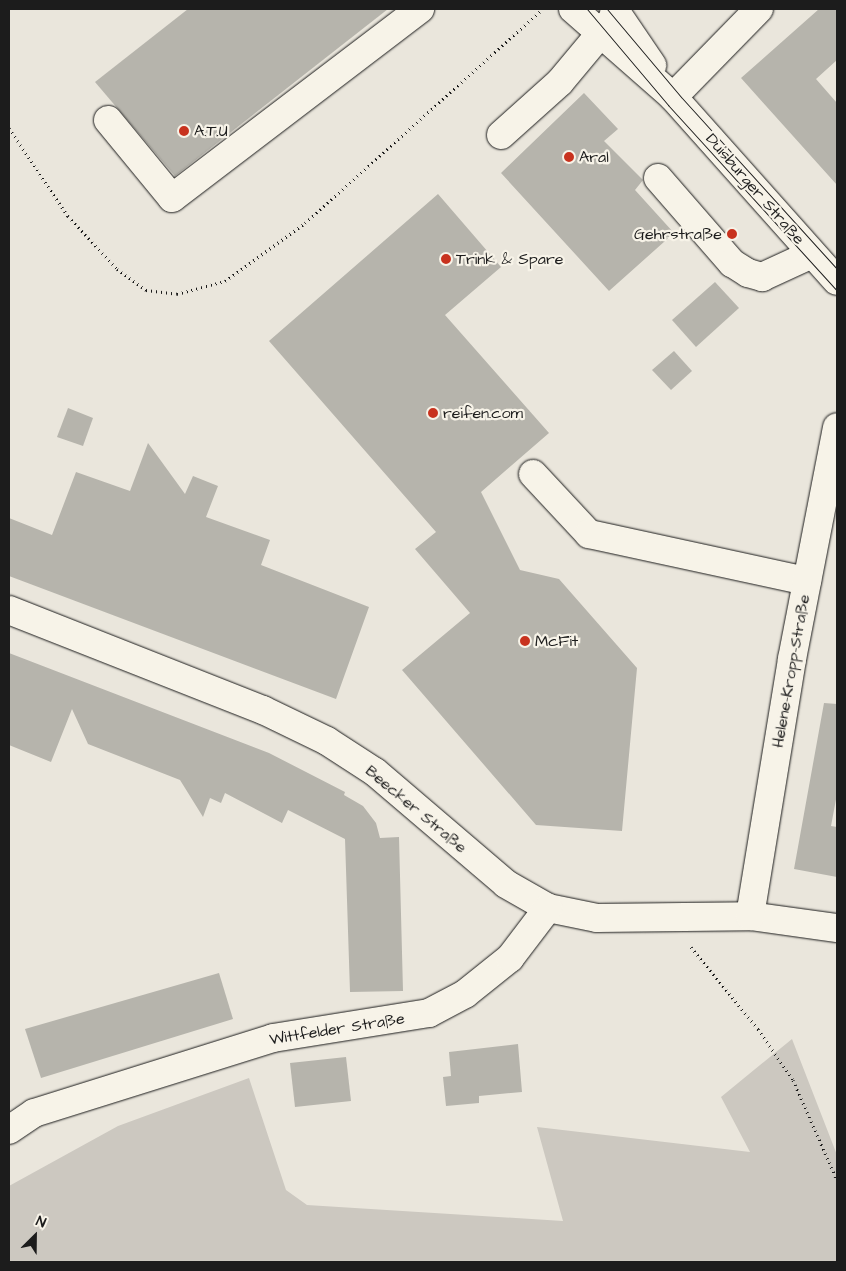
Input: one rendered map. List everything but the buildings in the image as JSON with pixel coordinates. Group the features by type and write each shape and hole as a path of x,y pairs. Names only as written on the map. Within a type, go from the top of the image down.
{"street":[{"path":"108,120 172,198 420,9"},
{"name":"Duisburger Straße","path":"573,9 611,18 673,97 837,281"},
{"path":"673,97 759,9"},
{"path":"501,135 560,82 611,18"},
{"path":"658,178 732,263 748,273 762,277 812,254"},
{"name":"Helene-Kropp-Straße","path":"750,916 807,581 837,428"},
{"path":"533,474 589,534 807,581"},
{"name":"Beecker Straße","path":"9,610 263,710 327,741 375,772 506,884 548,908 596,918 750,916 837,928"},
{"name":"Wittfelder Straße","path":"9,1130 34,1114 273,1038 429,1013 465,994 510,958 548,908"}],"path":[{"path":"9,128 68,216 118,269 146,290 177,294 225,281 305,223 543,9"},
{"path":"666,917 758,1029 793,1080 837,1180"}],"shaded area":[{"path":"792,1039 837,1155 837,1262 9,1262 9,1186 118,1126 249,1078 286,1190 307,1205 563,1221 537,1127 750,1152 721,1097"}],"tram line":[{"path":"587,9 668,105 837,291"},
{"path":"607,9 682,98 837,269"}],"place":[{"name":"A.T.U","path":"184,131"},
{"name":"Aral","path":"569,157"},
{"name":"Gehrstraße","path":"732,234"},
{"name":"Trink & Spare","path":"446,259"},
{"name":"reifen.com","path":"433,413"},
{"name":"McFit","path":"525,641"}]}
